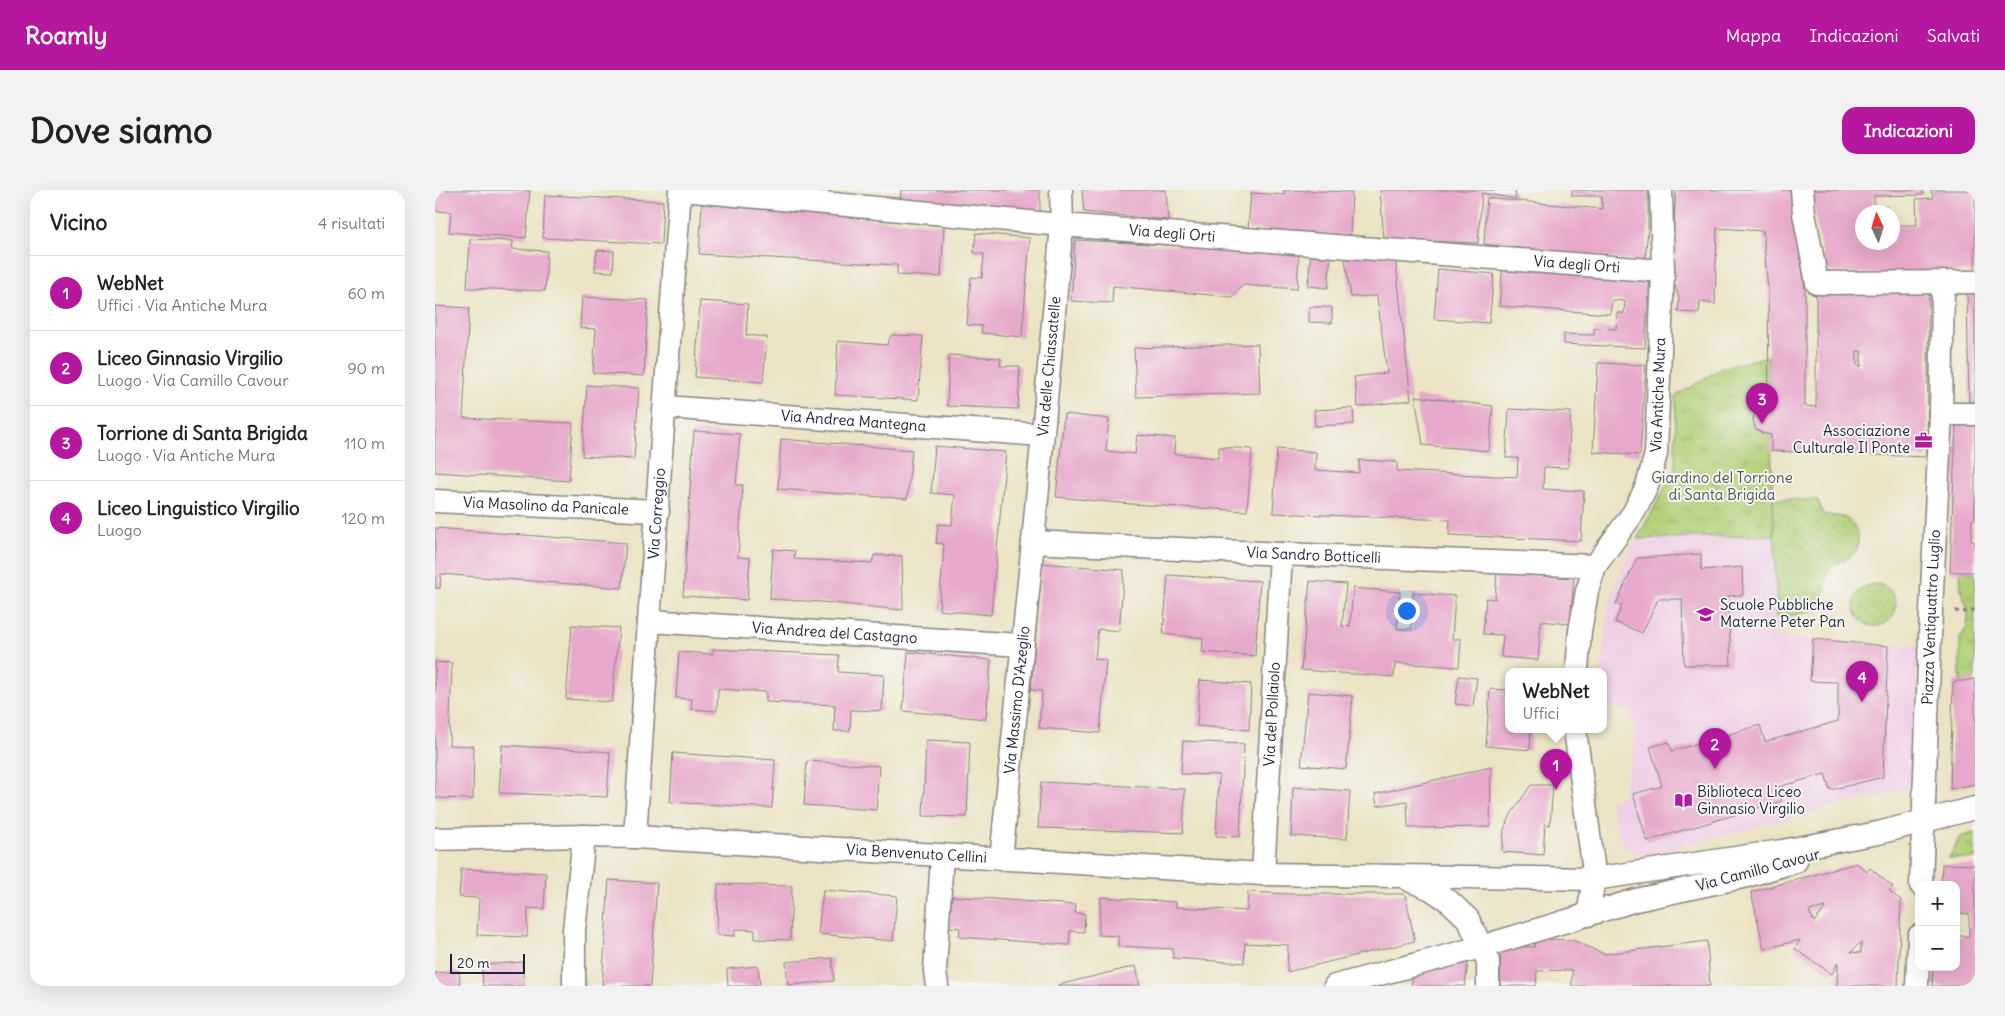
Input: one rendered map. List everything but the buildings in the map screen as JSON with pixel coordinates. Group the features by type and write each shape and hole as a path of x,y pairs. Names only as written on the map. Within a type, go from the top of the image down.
{"street":[{"name":"Via degli Orti","path":"681,190 1062,225 1663,271"},
{"name":"Via Correggio","path":"635,837 681,190"},
{"name":"Via delle Chiassatelle","path":"1033,542 1062,225 1061,190"},
{"name":"Via Antiche Mura","path":"1577,668 1587,591 1595,566 1634,512 1647,486 1656,454 1663,271 1661,190"},
{"path":"1802,190 1804,213 1817,282 1943,284 1975,282"},
{"name":"Piazza Ventiquattro Luglio","path":"1921,881 1931,610 1941,414 1943,284"},
{"name":"Via Andrea Mantegna","path":"665,407 1042,435"},
{"path":"1941,414 1975,414"},
{"name":"Via Masolino da Panicale","path":"435,501 658,511"},
{"name":"Via Sandro Botticelli","path":"1033,542 1595,566"},
{"name":"Via Massimo D'Azeglio","path":"1001,859 1021,645 1033,542"},
{"name":"Via del Pollaiolo","path":"1263,874 1281,554"},
{"name":"Via Andrea del Castagno","path":"649,621 1021,645"},
{"path":"1576,733 1605,877 1588,915"},
{"name":"Via Camillo Cavour","path":"1398,876 1605,877 1782,851 1878,833 1975,808"},
{"name":"Via Camillo Cavour","path":"1335,986 1481,948 1637,900 1747,876 1878,833"},
{"path":"573,986 573,930 584,836"},
{"name":"Via Benvenuto Cellini","path":"435,839 584,836 635,837 1263,874 1398,876"},
{"name":"Via Camillo Cavour","path":"1637,900 1687,880 1782,851"},
{"path":"937,986 935,971 942,856"},
{"path":"1398,876 1431,889 1468,918 1488,961 1488,986"},
{"path":"1605,877 1637,900"},
{"path":"1917,986 1918,971"}],"shaded area":[{"path":"1774,535 1778,636 1888,646 1918,646 1916,786 1643,856 1627,849 1620,836 1609,800 1622,797 1636,738 1630,711 1607,706 1607,668 1601,668 1608,608 1616,583 1637,539"}],"green space":[{"name":"Giardino del Torrione di Santa Brigida","path":"1768,356 1769,406 1761,408 1756,412 1754,423 1755,428 1762,433 1771,435 1774,535 1637,539 1675,470 1676,396 1722,368"},
{"path":"1773,499 1818,500 1823,514 1846,518 1857,531 1858,541 1856,550 1851,556 1830,568 1826,576 1823,599 1819,605 1800,614 1777,617"},
{"path":"1960,572 1975,572 1975,679 1960,681 1960,638 1966,629 1968,620 1967,606 1961,591"},
{"path":"1875,584 1890,590 1896,605 1890,620 1875,626 1860,620 1854,605 1860,590"},
{"path":"1975,833 1975,859 1949,858 1960,837"}],"place":[{"name":"Torrione di Santa Brigida","path":"1762,424"},
{"name":"Associazione Culturale Il Ponte","path":"1924,440"},
{"name":"Scuole Pubbliche Materne Peter Pan","path":"1706,614"},
{"name":"Liceo Linguistico Virgilio","path":"1862,702"},
{"name":"Liceo Ginnasio Virgilio","path":"1715,769"},
{"name":"WebNet","path":"1556,790"},
{"name":"Biblioteca Liceo Ginnasio Virgilio","path":"1683,801"}]}
